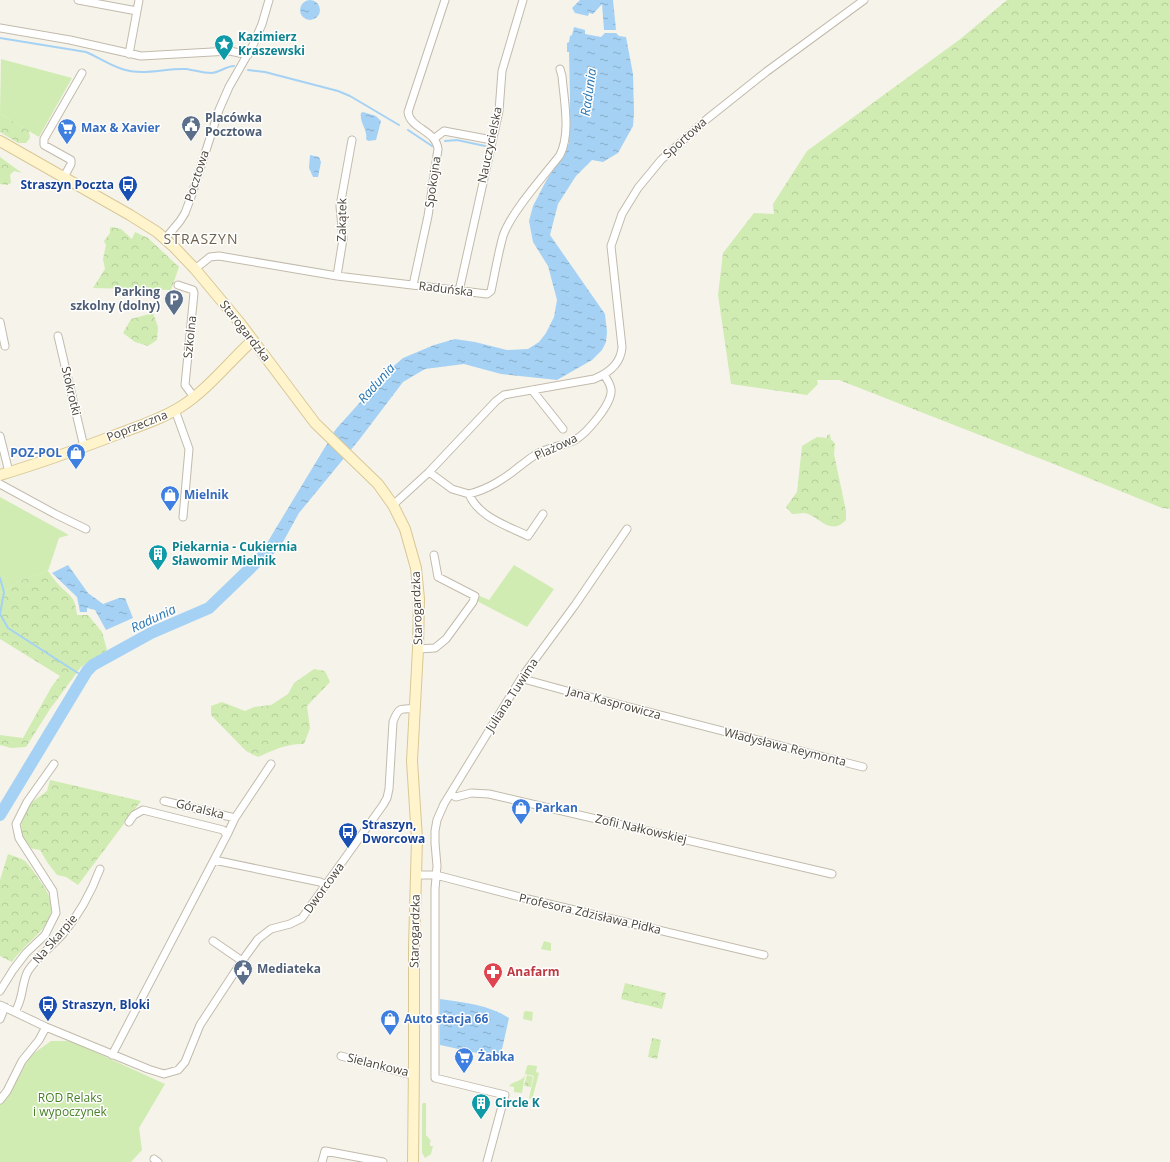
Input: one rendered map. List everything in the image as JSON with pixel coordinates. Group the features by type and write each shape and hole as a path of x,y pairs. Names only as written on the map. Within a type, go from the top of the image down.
{"main road":[{"name":"Starogardzka","path":"0,140 140,221 165,238 195,269 253,340 309,415 378,484 393,505 409,541 416,568 419,599 412,761 417,839 414,947 413,1162"},
{"name":"Poprzeczna","path":"4,474 84,447 157,419 175,410 194,397 253,340"}],"street":[{"path":"78,0 137,11"},
{"path":"129,54 139,0"},
{"name":"Pocztowa","path":"165,238 185,213 219,110 229,86 248,55 262,24 269,0"},
{"name":"Spokojna","path":"413,285 428,216 438,149 435,138 411,120 408,112 445,0"},
{"name":"Nauczycielska","path":"459,291 499,111 502,72 523,0"},
{"name":"Sportowa","path":"604,375 612,369 620,358 622,347 611,246 622,214 638,188 661,160 707,119 766,72 864,0"},
{"path":"0,28 70,40 141,56 230,51 248,55"},
{"name":"Raduńska","path":"195,269 210,257 219,256 338,276 487,294 492,291 503,236 508,225 563,149 566,132 561,72"},
{"path":"64,177 71,164 71,160 44,145 44,139 82,73"},
{"path":"435,138 444,132 492,140"},
{"name":"Zakątek","path":"338,276 343,240 340,206 352,140"},
{"name":"Szkolna","path":"178,285 193,290 194,293 185,385 194,397"},
{"path":"0,322 5,346"},
{"name":"Stokrotki","path":"58,336 84,447"},
{"path":"393,505 429,472 496,401 504,395 594,379 604,375"},
{"name":"Plażowa","path":"469,494 496,484 536,454 574,440 581,435 599,415 607,404 611,395 611,388 604,375"},
{"name":"Plażowa","path":"532,390 562,429"},
{"path":"175,410 190,448 183,517"},
{"path":"0,436 4,474"},
{"path":"429,472 452,489 469,494 475,504 490,517 528,536 543,514"},
{"path":"0,484 86,529"},
{"name":"Juliana Tuwima","path":"487,1162 505,1095 435,1078 434,889 437,866 435,837 436,825 450,794 522,677 575,605 627,528"},
{"path":"418,649 435,648 446,639 475,596 438,577 434,555"},
{"name":"Jana Kasprowicza","path":"522,677 527,680 706,727"},
{"name":"Dworcowa","path":"2,1006 46,1027 112,1055 158,1072 164,1074 178,1070 185,1062 200,1025 258,939 271,929 290,924 302,918 383,805 387,798 393,722 397,712 402,708 415,709"},
{"name":"Władysława Reymonta","path":"706,727 863,767"},
{"path":"0,991 26,953 45,935 56,913 53,891 19,838 16,824 27,802 54,764"},
{"name":"Góralska","path":"226,836 235,818 271,764"},
{"name":"Zofii Nałkowskiej","path":"450,794 456,797 471,793 489,794 832,874"},
{"name":"Góralska","path":"164,801 235,818"},
{"path":"112,1055 226,836 223,830 143,810 134,815 129,822"},
{"path":"214,860 326,884"},
{"name":"Na Skarpie","path":"15,1012 20,1001 22,985 27,973 33,964 62,935 75,917 95,883 100,869"},
{"name":"Profesora Zdzisława Pidka","path":"416,874 436,876 542,903 764,955"},
{"path":"213,941 242,961"},
{"path":"0,1018 2,1006"},
{"path":"0,1100 7,1091 22,1061 39,1040 46,1027"},
{"name":"Sielankowa","path":"341,1056 408,1074 414,1074"},
{"path":"322,1162 325,1151 383,1162"}],"green space":[{"path":"1007,0 1170,0 1170,509 1162,508 839,380 817,380 818,384 807,395 731,384 718,295 723,253 754,213 774,214 773,204 807,151 959,40"},
{"path":"1,59 72,78 39,137 0,114"},
{"path":"0,114 29,131 30,138 26,143 18,143 0,132"},
{"path":"0,157 22,173 14,171 10,175 11,183 7,185 0,184"},
{"path":"110,228 121,229 132,239 135,232 148,238 179,267 171,290 93,288 105,269 103,259 106,245 104,241 110,233"},
{"path":"153,313 158,327 157,340 148,346 135,342 123,333 131,319"},
{"path":"830,434 831,440 835,444 834,454 846,511 846,520 840,525 835,526 825,524 805,513 792,514 786,507 797,492 802,446 817,437 827,438 827,435"},
{"path":"0,497 69,535 59,538 48,571 19,581 4,592 0,593"},
{"path":"514,565 554,589 527,627 477,601 480,596 489,600"},
{"path":"48,571 73,600 77,615 88,615 102,632 107,650 81,667 50,709 26,747 11,748 0,745 0,735 23,738 52,686 60,676 0,639 0,593 4,592 19,581"},
{"path":"314,669 325,671 330,682 307,706 310,728 304,744 286,746 258,757 246,751 211,715 211,706 222,702 245,711 254,707 271,705 288,694 294,683"},
{"path":"50,780 141,801 78,885 66,877 57,875 40,850 29,848 22,835 21,821 27,806 47,791"},
{"path":"8,854 25,861 40,881 48,895 51,907 50,917 45,926 12,962 0,956 0,880"},
{"path":"544,941 551,943 551,951 541,949"},
{"path":"625,983 666,993 662,1009 621,999"},
{"path":"524,1012 533,1012 532,1021 523,1019"},
{"path":"652,1038 661,1040 657,1059 648,1057"},
{"name":"ROD Relaks i wypoczynek","path":"51,1041 71,1041 165,1084 139,1128 142,1150 131,1162 0,1162 0,1104 10,1093 30,1056"},
{"path":"527,1066 537,1066 536,1072 539,1073 532,1100 529,1098 534,1076 525,1074"},
{"path":"525,1075 522,1093 514,1092 514,1087 509,1086 522,1079"},
{"path":"527,1075 533,1077 531,1087 524,1086"},
{"path":"423,1103 426,1103 426,1135 431,1141 430,1146 433,1146 431,1154 425,1158 422,1153"}],"water":[{"path":"310,0 317,3 320,10 317,17 310,20 303,17 300,10 303,3"},
{"path":"580,0 613,0 616,30 604,30 602,4 593,14 589,13 588,16 575,13 572,8"},
{"path":"574,27 585,30 585,34 601,37 605,33 616,33 619,36 626,37 633,74 633,126 618,153 603,162 592,160 576,176 558,204 550,235 605,314 607,332 606,342 602,350 592,360 557,380 501,374 464,364 425,369 403,382 359,440 299,513 283,542 252,569 336,429 389,370 403,358 434,345 455,339 475,342 507,350 528,349 539,342 546,333 554,317 557,300 548,266 533,242 529,221 533,206 569,143 570,98 569,52 567,52 567,43 569,42"},
{"path":"363,112 376,116 381,121 376,140 368,141 366,139 366,132 361,120 361,113"},
{"path":"310,155 319,157 321,162 318,177 313,177 309,168"},
{"path":"68,565 88,593 103,604 119,598 125,598 133,618 106,630 95,610 87,608 87,612 80,612 77,597 52,573"},
{"path":"440,999 484,1007 509,1018 500,1058 440,1045"}],"waterway":[{"path":"0,38 86,52 122,69 138,72 186,69 211,73 234,66"},
{"path":"248,70 265,72 338,91 350,96 399,125"},
{"path":"408,130 432,146"},
{"path":"445,141 457,140 485,146"},
{"name":"Radunia","path":"0,815 87,671 93,665 151,633 209,608 270,549"},
{"path":"0,578 4,592 0,614 8,628 84,677"}],"place":[{"name":"Kazimierz Kraszewski","path":"224,61"},
{"name":"Placówka Pocztowa","path":"191,142"},
{"name":"Max & Xavier","path":"67,145"},
{"name":"Straszyn Poczta","path":"128,202"},
{"name":"Parking szkolny (dolny)","path":"174,316"},
{"name":"POZ-POL","path":"76,470"},
{"name":"Mielnik","path":"170,512"},
{"name":"Piekarnia - Cukiernia Sławomir Mielnik","path":"158,571"},
{"name":"Parkan","path":"521,825"},
{"name":"Straszyn, Dworcowa","path":"348,849"},
{"name":"Mediateka","path":"243,986"},
{"name":"Anafarm","path":"493,989"},
{"name":"Straszyn, Bloki","path":"48,1022"},
{"name":"Auto stacja 66","path":"390,1036"},
{"name":"Żabka","path":"464,1074"},
{"name":"Circle K","path":"481,1120"}],"district":[{"name":"STRASZYN","path":"201,239"}]}
